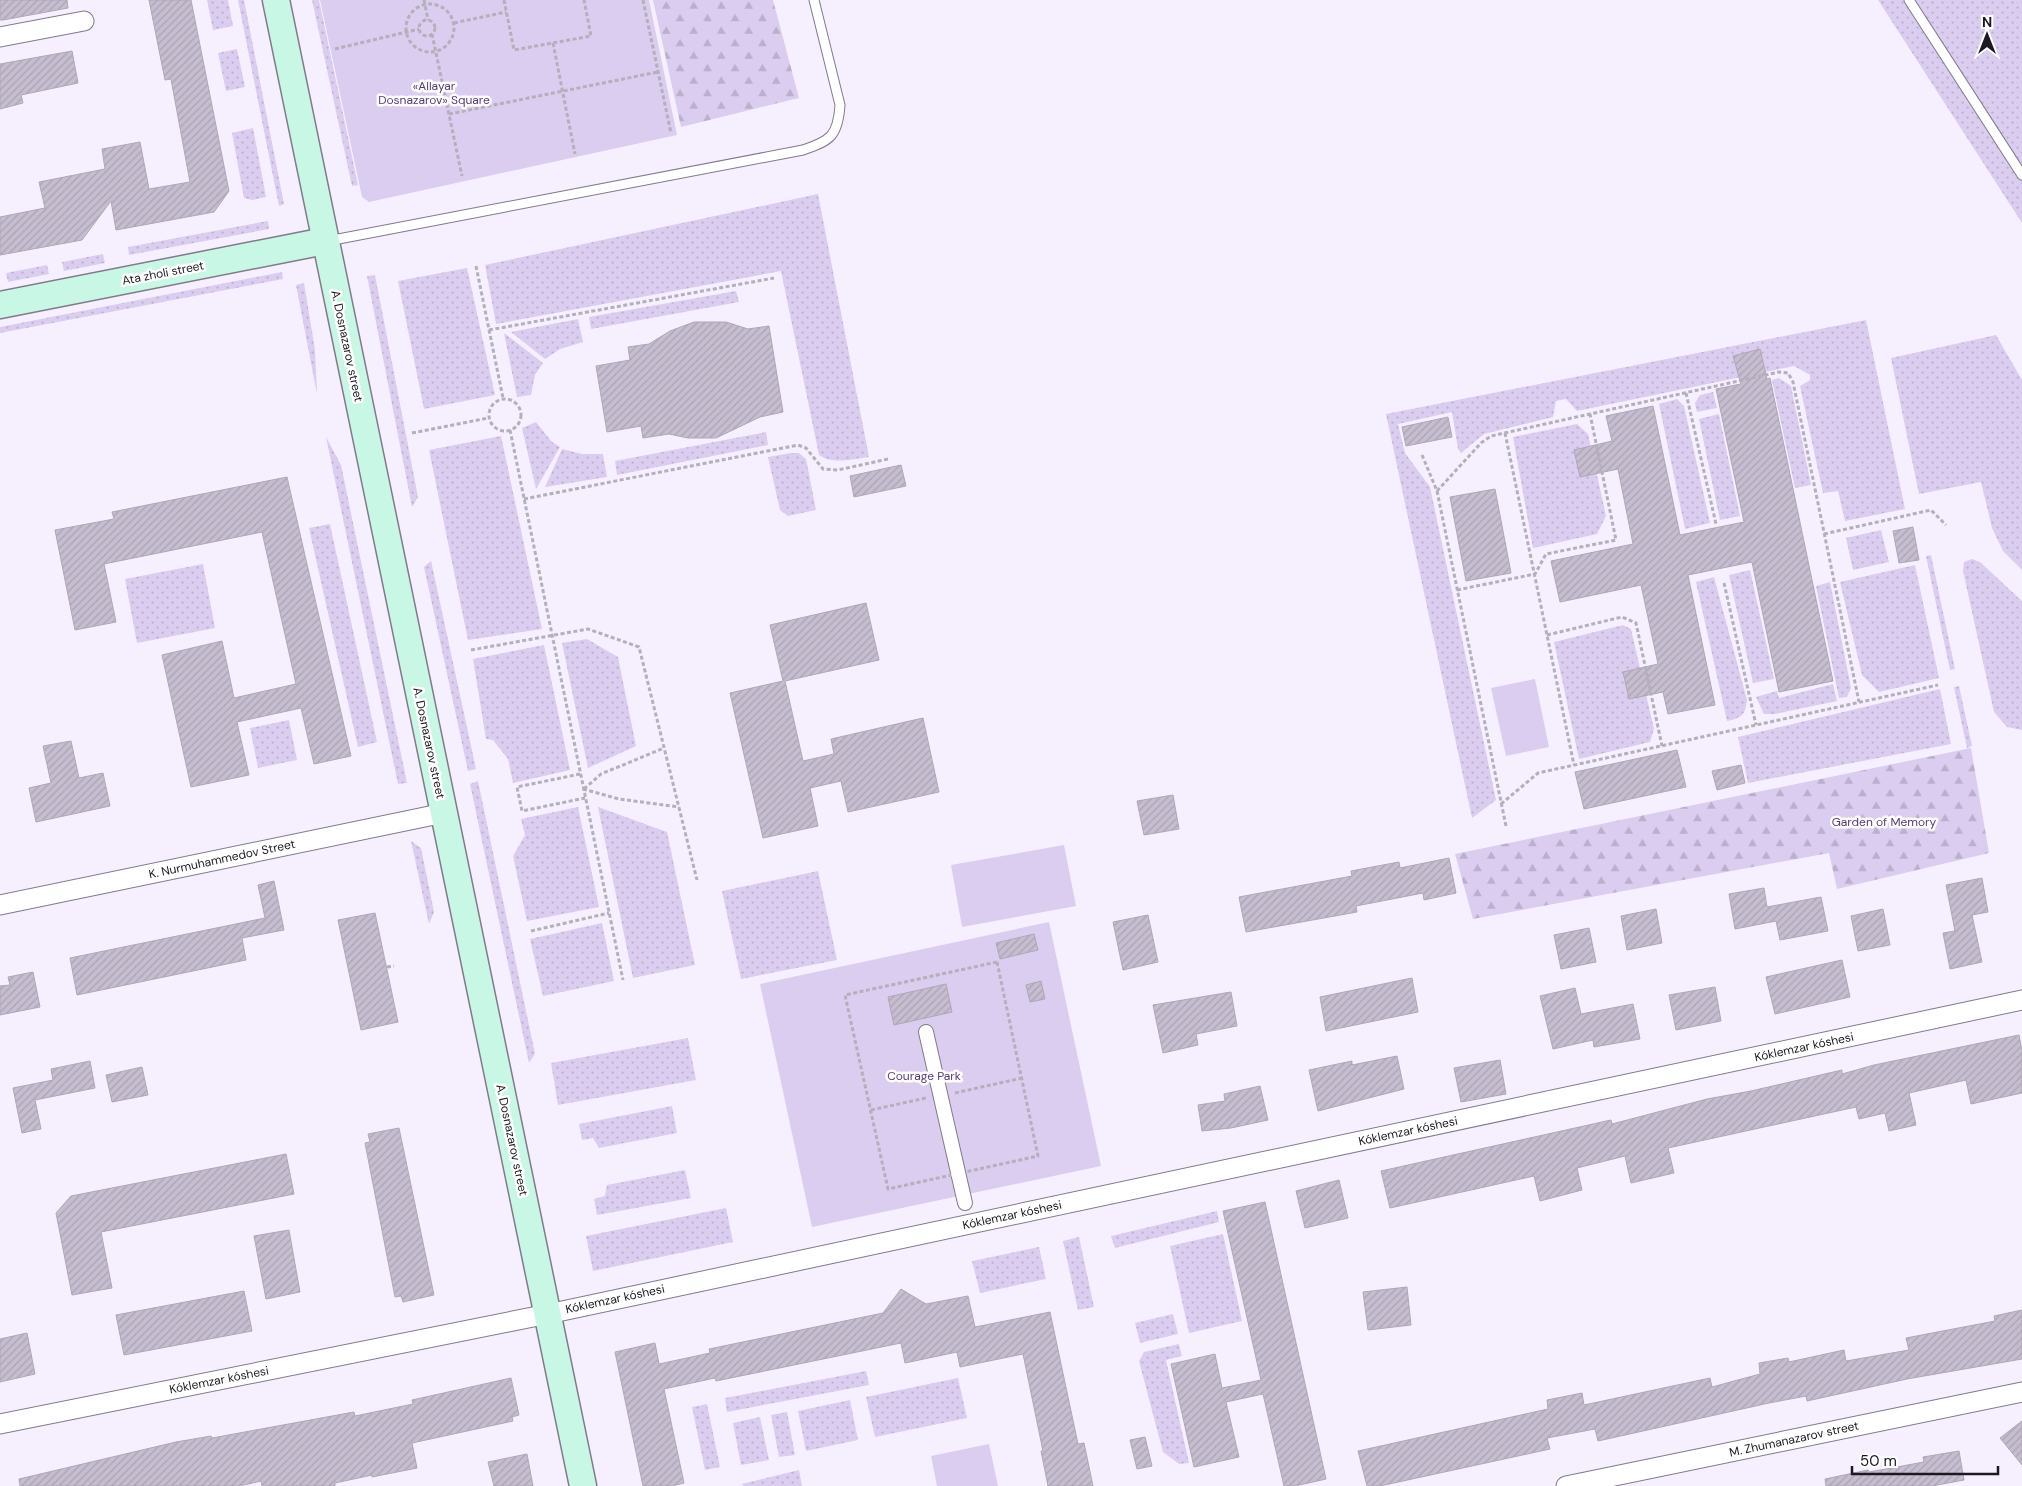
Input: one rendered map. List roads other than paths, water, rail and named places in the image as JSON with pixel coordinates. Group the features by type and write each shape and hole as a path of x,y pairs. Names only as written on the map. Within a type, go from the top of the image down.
{"main road":[{"name":"A. Dosnazarov street","path":"276,0 583,1486"},
{"name":"Ata zholi street","path":"0,304 325,241"}],"street":[{"path":"0,38 84,21"},
{"name":"K. Nurmuhammedov Street","path":"0,905 444,813"},
{"name":"Kóklemzar kóshesi","path":"0,1424 548,1314 2022,1000"},
{"path":"926,1032 965,1203"},
{"name":"M. Zhumanazarov street","path":"1566,1486 2022,1392"}],"lane":[{"path":"325,241 803,150 823,144 837,128 840,105 814,0"},
{"path":"1909,0 2022,175"}],"park label":[{"name":"«Allayar Dosnazarov» Square","path":"434,93"},
{"name":"Garden of Memory","path":"1884,822"},
{"name":"Courage Park","path":"924,1076"}]}
